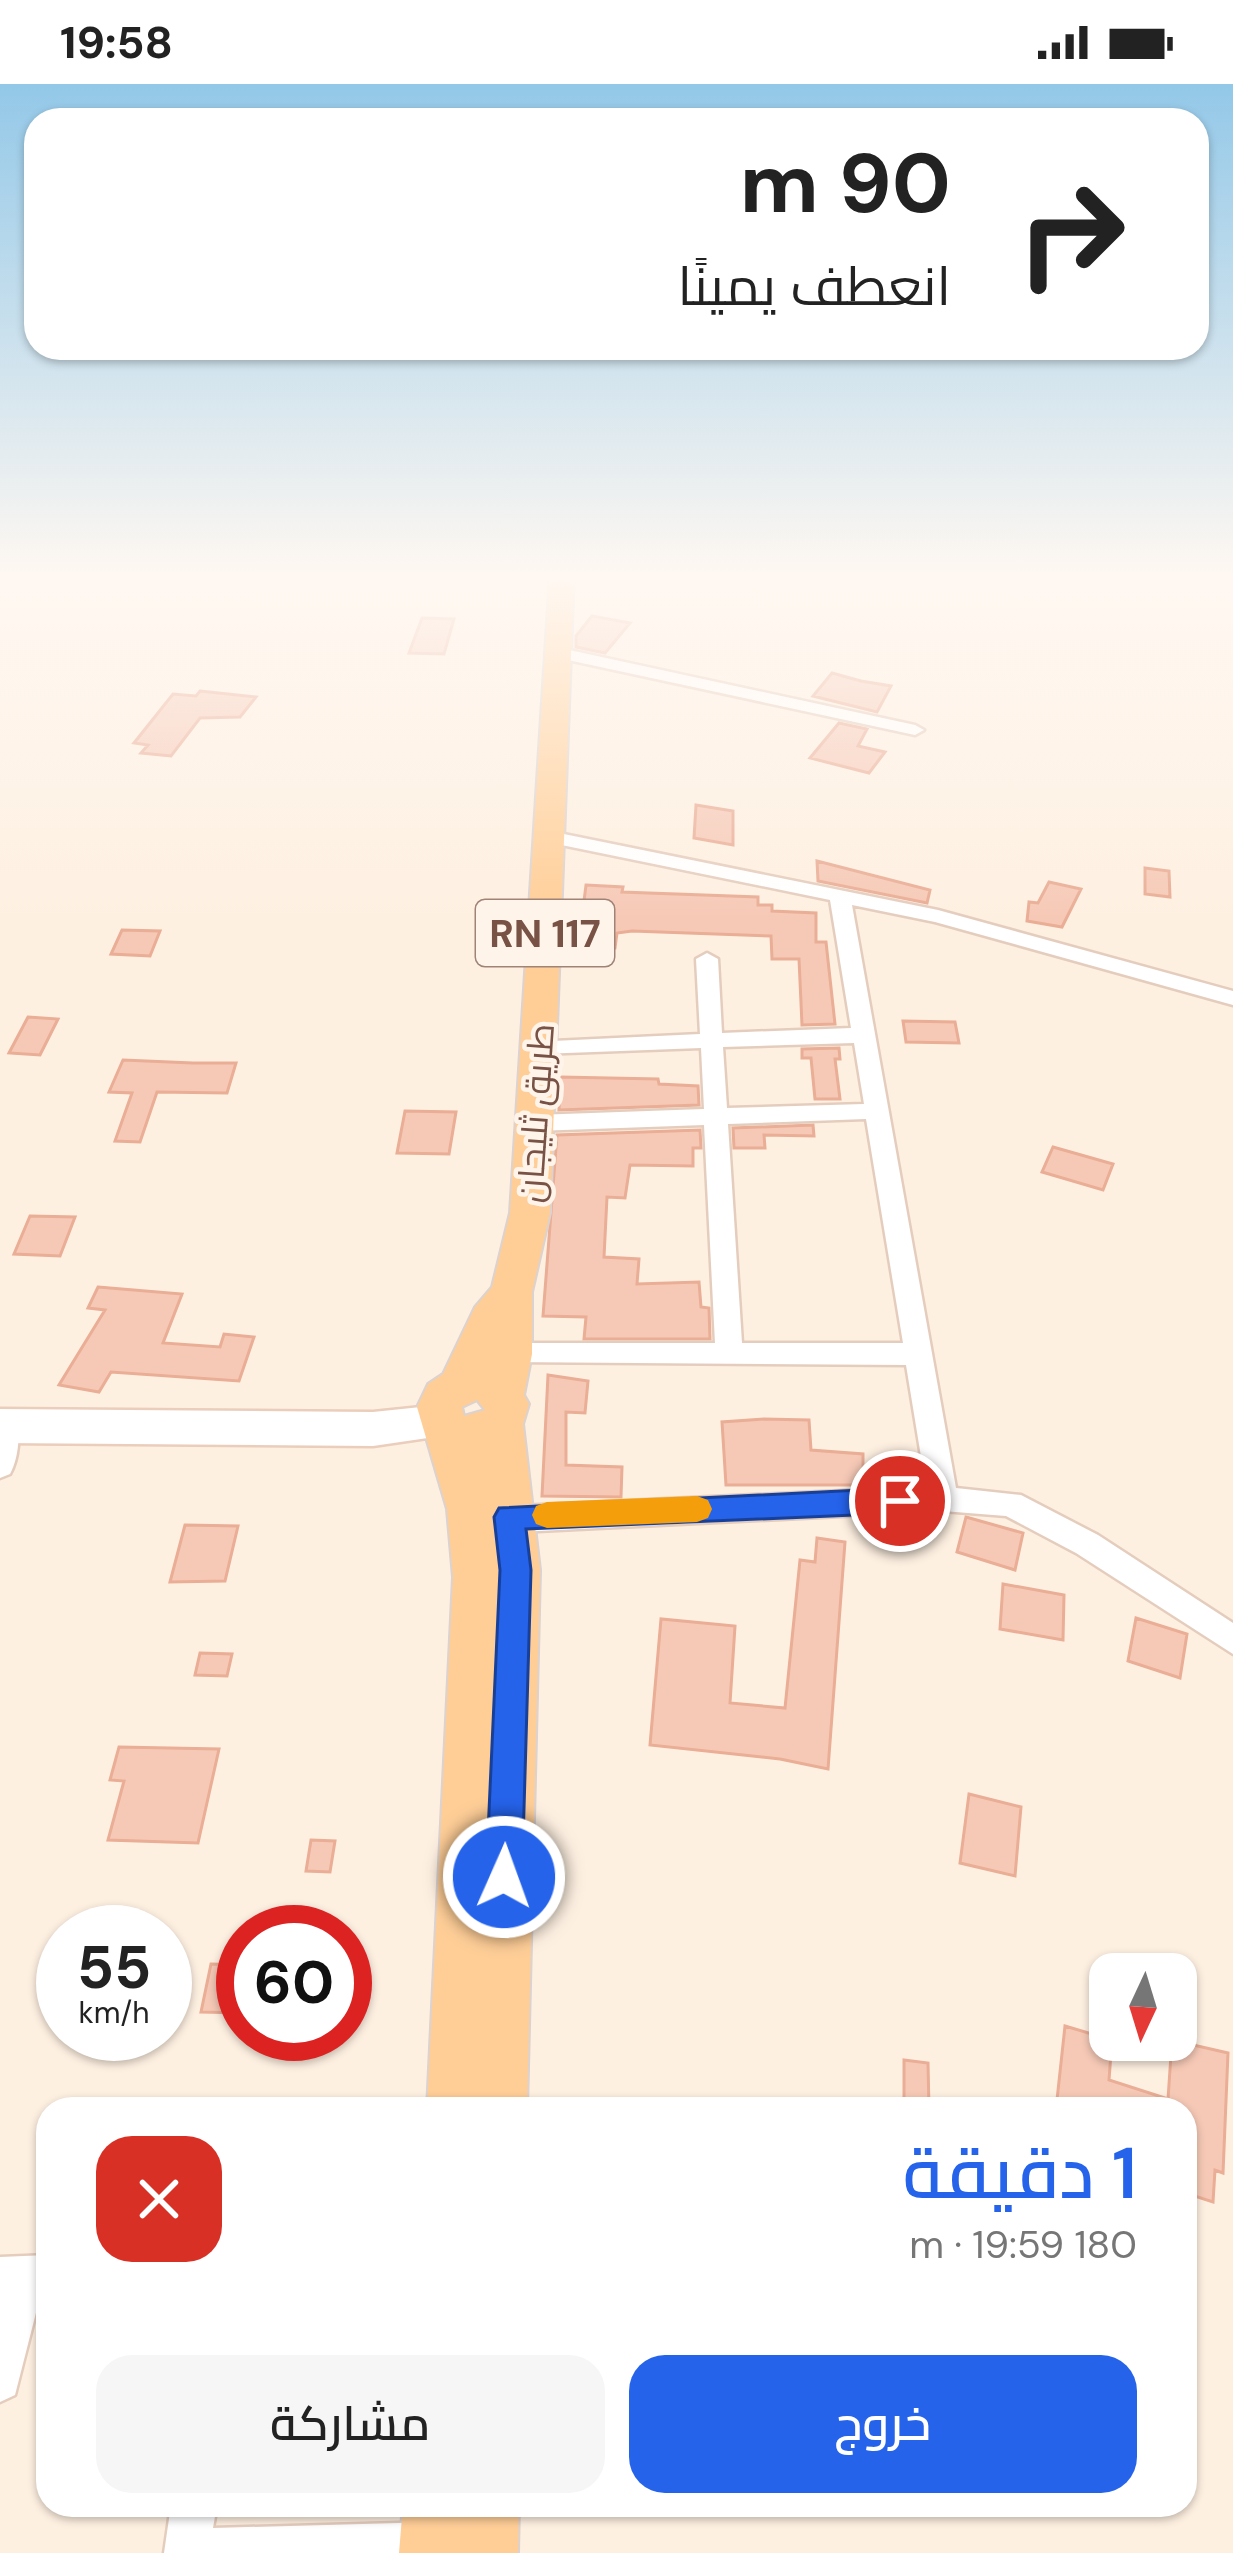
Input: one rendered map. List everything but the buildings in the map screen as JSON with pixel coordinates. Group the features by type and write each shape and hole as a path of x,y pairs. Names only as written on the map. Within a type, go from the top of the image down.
{"main road":[{"name":"طريق ثليجان","path":"478,1402 530,1214 558,688"},
{"name":"طريق ثليجان","path":"496,2097 516,1570 493,1521 478,1402 490,1318 512,1292"},
{"path":"2,1439 373,1429 478,1402"},
{"name":"طريق ثليجان","path":"458,2097 473,1633 480,1560 493,1521"}],"street":[{"path":"722,688 915,730"},
{"path":"549,837 938,916 1233,998"},
{"path":"840,896 943,1499"},
{"path":"707,959 729,1353"},
{"path":"540,1048 864,1035"},
{"path":"535,1123 876,1111"},
{"path":"478,1402 729,1353 917,1354"},
{"path":"493,1521 943,1499 1010,1504 1087,1544 1233,1640"},
{"path":"0,2380 24,2277"},
{"path":"192,2517 187,2553 455,2532"}],"slow traffic":[{"path":"547,1515 697,1509"}],"route":[{"path":"504,1877 516,1570 510,1517 900,1501"}]}
